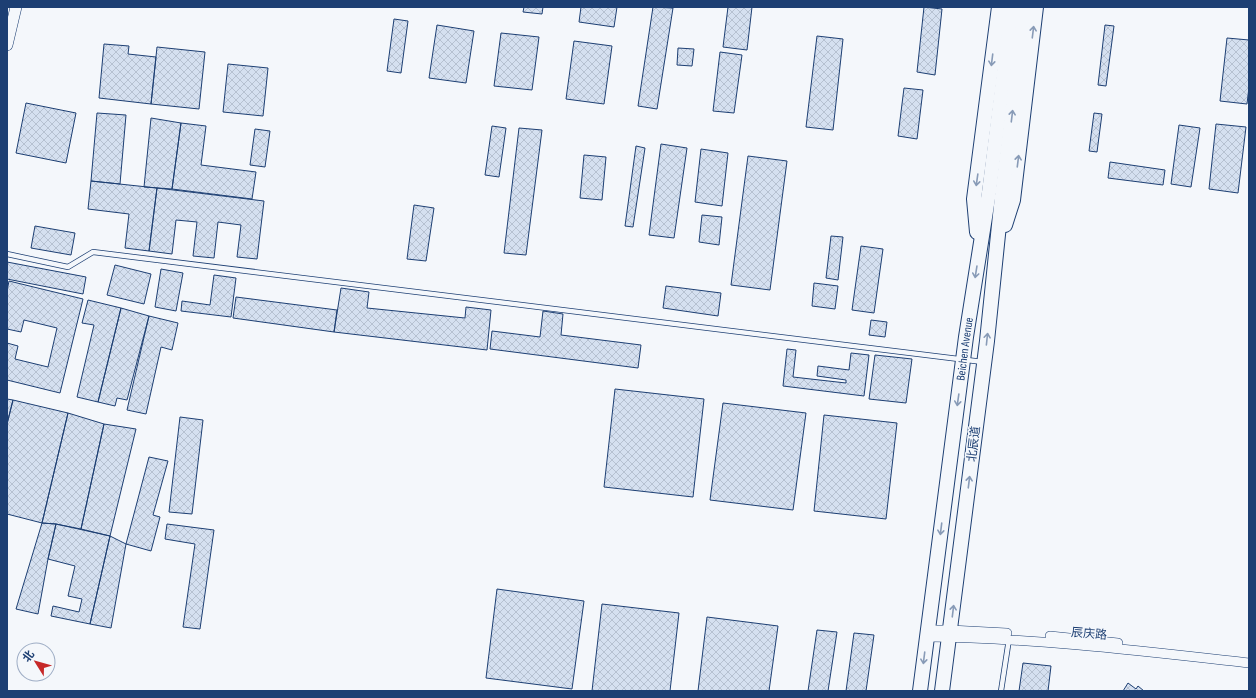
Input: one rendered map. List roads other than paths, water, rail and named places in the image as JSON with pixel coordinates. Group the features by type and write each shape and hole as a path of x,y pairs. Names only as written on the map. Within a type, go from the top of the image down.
{"main road":[{"path":"979,252 974,199 999,7"},
{"name":"Beichen Avenue","path":"920,691 964,359 989,192 1012,7"},
{"name":"北辰道","path":"942,691 984,362 1025,7"},
{"path":"996,254 1013,200 1036,7"}],"street":[{"path":"7,45 16,7"},
{"name":"辰庆路","path":"928,633 1090,639 1249,658"},
{"name":"辰庆路","path":"1010,636 1249,663"}],"lane":[{"path":"7,254 68,267 93,252 984,362"},
{"path":"1001,691 1010,636"}]}
